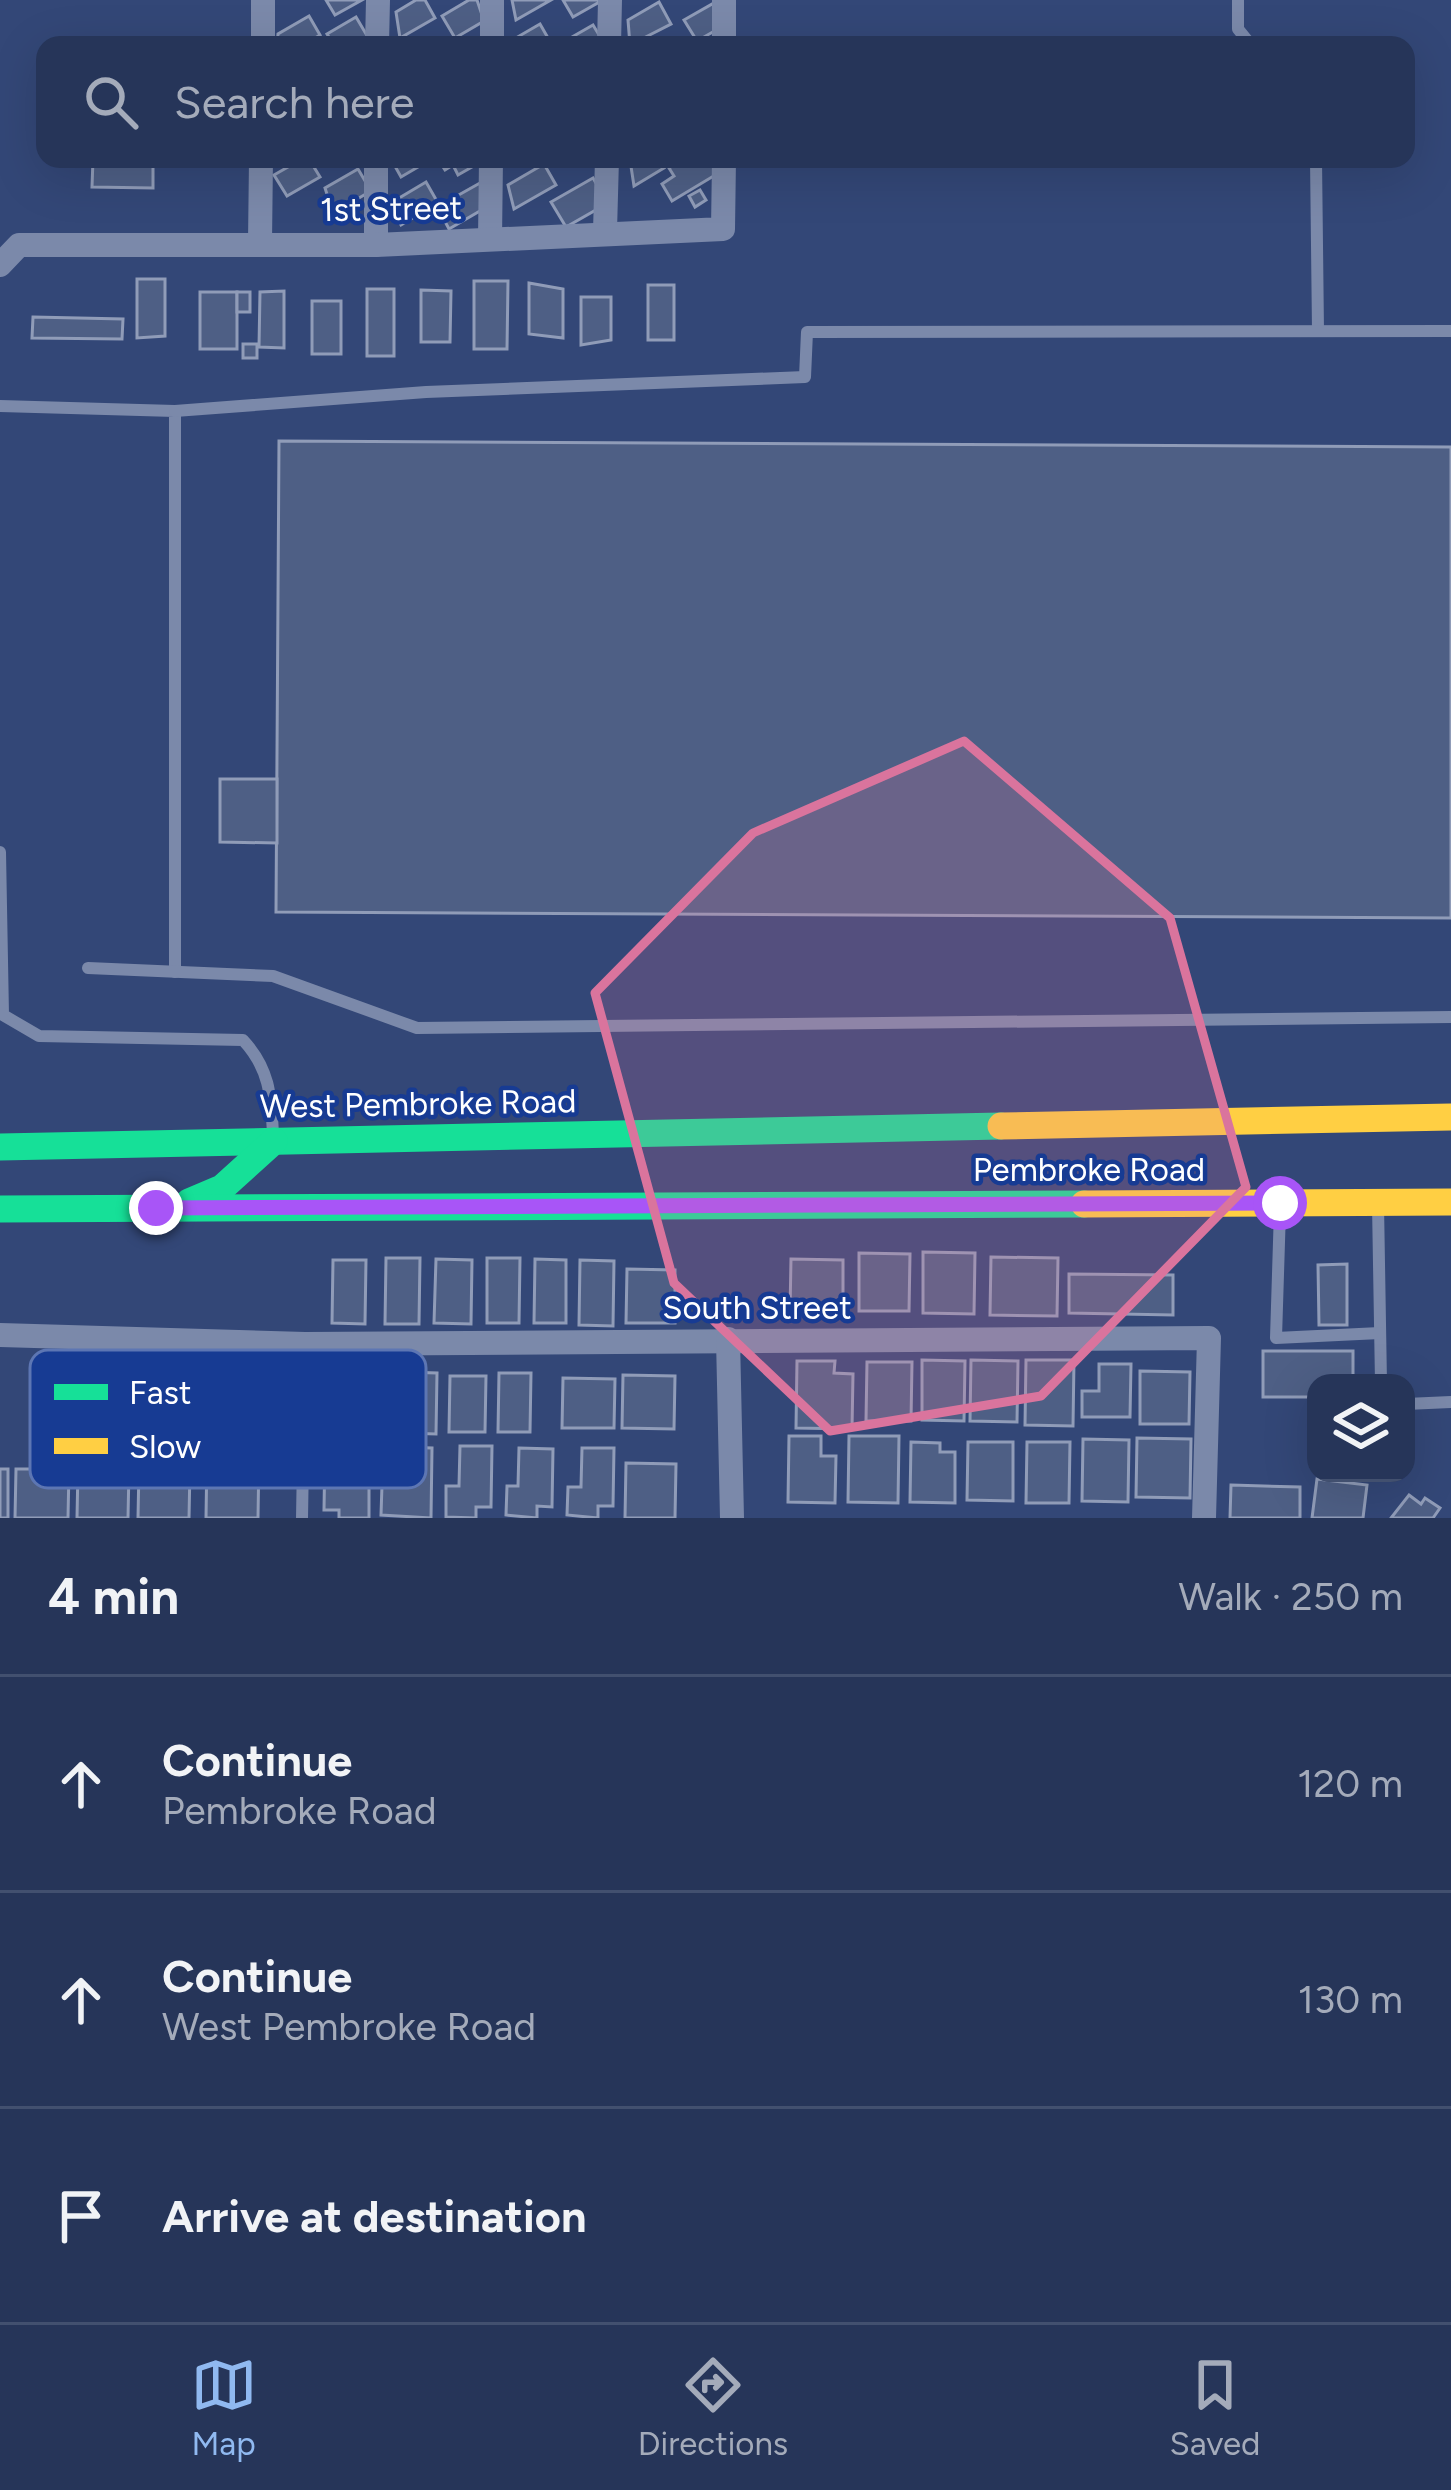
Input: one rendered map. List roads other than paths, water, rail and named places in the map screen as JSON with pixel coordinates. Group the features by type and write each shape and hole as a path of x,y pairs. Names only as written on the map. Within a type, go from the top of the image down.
{"main road":[{"name":"Pembroke Road","path":"837,1130 1451,1117"},
{"name":"West Pembroke Road","path":"0,1148 837,1130"},
{"path":"0,1209 156,1208 222,1188 274,1142"},
{"name":"Pembroke Road","path":"156,1208 1451,1202"}],"street":[{"path":"263,0 263,36"},
{"path":"377,36 378,0"},
{"path":"492,0 492,36"},
{"path":"609,36 610,0"},
{"path":"724,0 724,36"},
{"path":"260,242 261,168"},
{"path":"376,168 376,245"},
{"path":"490,238 491,168"},
{"path":"605,231 607,168"},
{"name":"1st Street","path":"0,266 19,245 376,245 723,229 724,168"},
{"name":"South Street","path":"0,1335 305,1344 1209,1337 1204,1518"},
{"path":"728,1340 732,1518"}],"lane":[{"path":"1238,0 1238,28 1244,36"},
{"path":"1316,168 1318,332"},
{"path":"0,406 176,411 425,392 805,376 806,332 1451,331"},
{"path":"175,972 176,411"},
{"path":"0,853 3,1015 39,1036 243,1040 260,1058 271,1088 274,1142"},
{"path":"88,968 273,976 417,1028 1451,1017"},
{"path":"1280,1203 1276,1338 1380,1333"},
{"path":"1378,1203 1381,1374"},
{"path":"305,1344 305,1350"},
{"path":"1415,1404 1451,1402"},
{"path":"302,1518 303,1488"}]}
